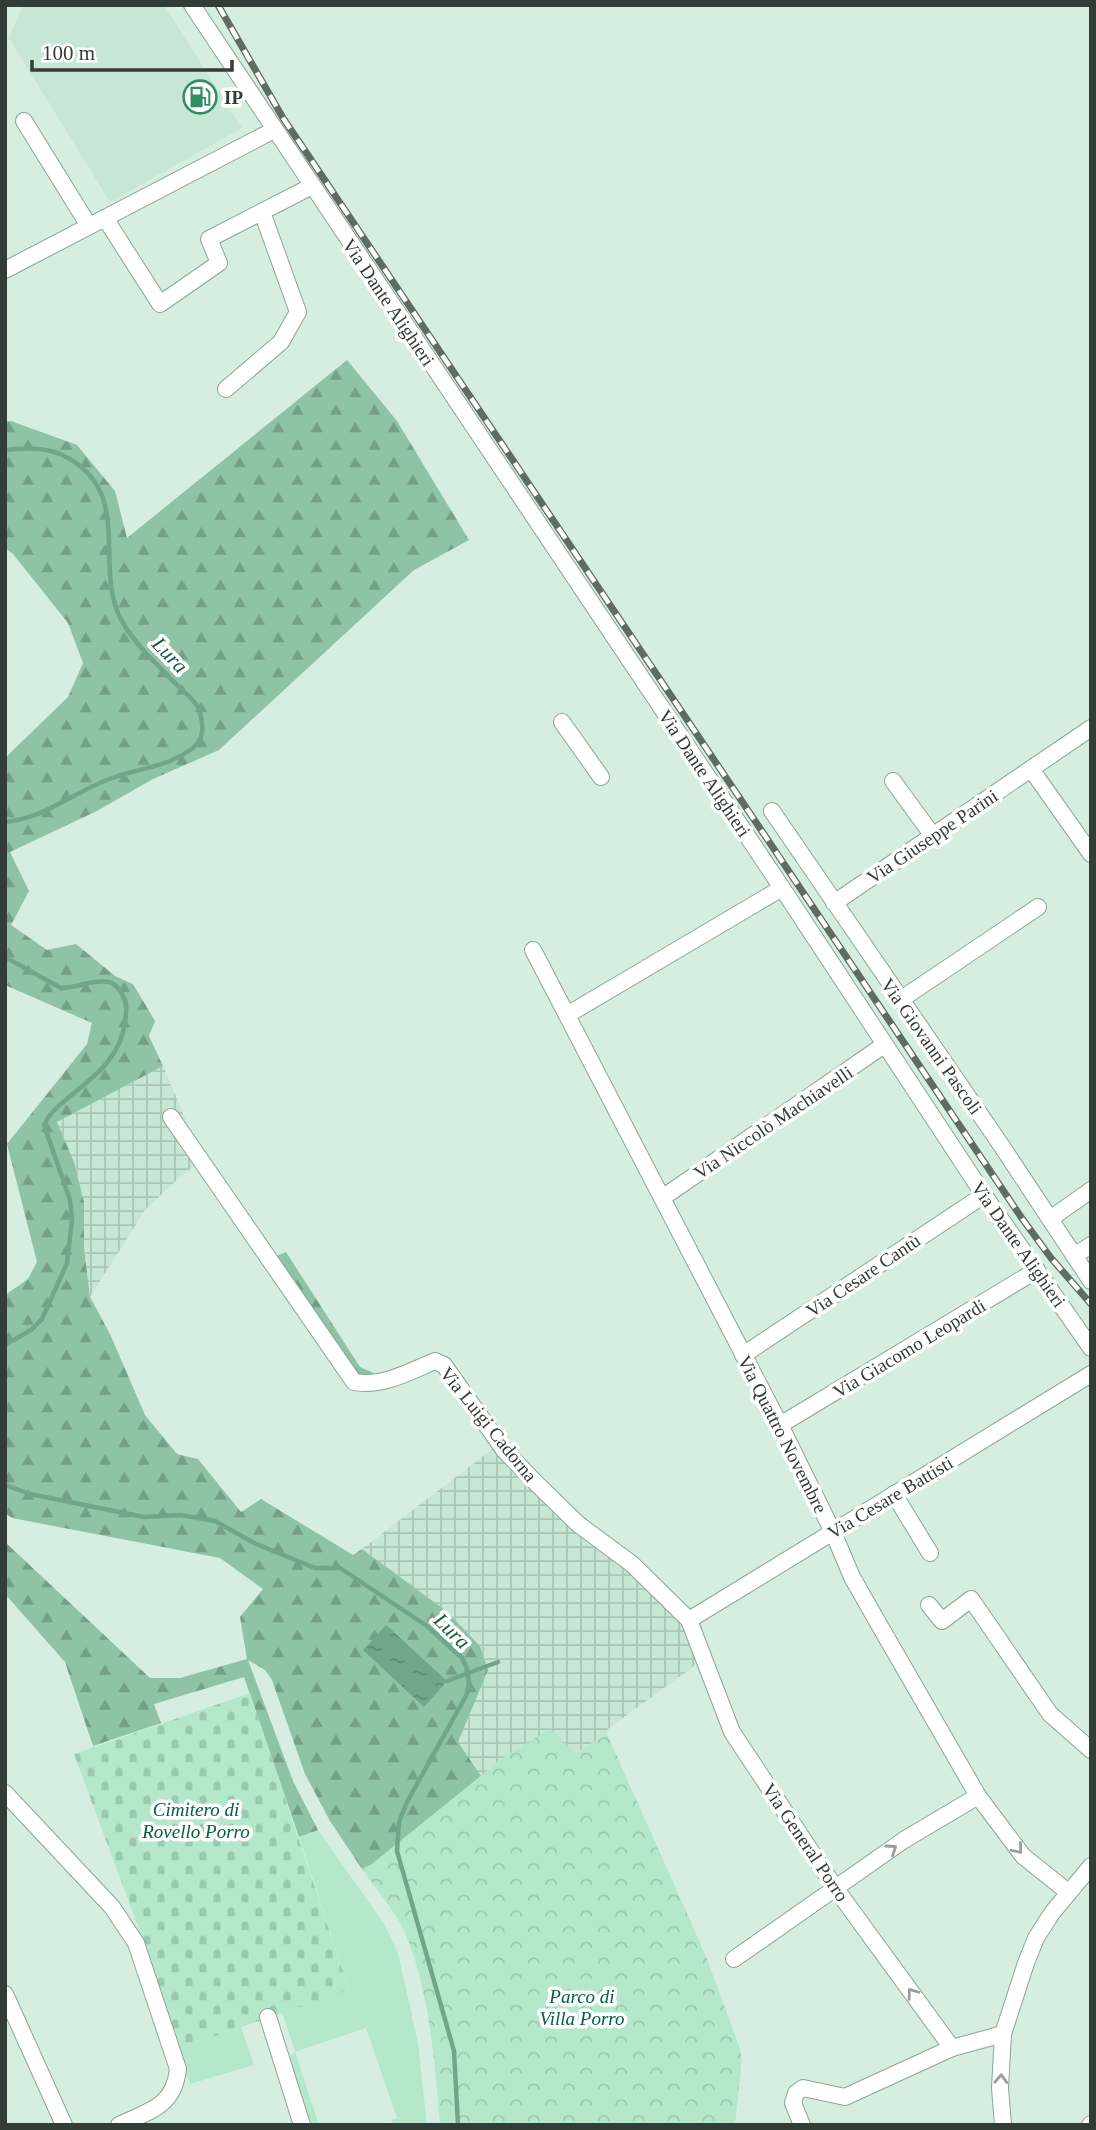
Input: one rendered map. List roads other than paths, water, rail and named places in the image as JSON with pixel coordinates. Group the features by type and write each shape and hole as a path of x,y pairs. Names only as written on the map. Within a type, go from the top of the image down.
{"street":[{"name":"Via Dante Alighieri","path":"192,5 984,1195 1091,1348"},
{"path":"24,121 89,226"},
{"path":"5,270 274,130"},
{"path":"105,218 160,304 219,263 209,239 262,212 315,191"},
{"path":"226,389 281,342 298,312 262,212"},
{"path":"562,722 601,777"},
{"name":"Via Giuseppe Parini","path":"834,903 1091,728"},
{"path":"1031,769 1091,854"},
{"path":"893,781 933,836"},
{"name":"Via Giovanni Pascoli","path":"772,811 1091,1282"},
{"path":"567,1015 782,888"},
{"path":"900,1000 1038,907"},
{"name":"Via Quattro Novembre","path":"533,950 780,1425 852,1577 978,1796 1023,1856 1068,1892"},
{"name":"Via Niccolò Machiavelli","path":"662,1198 884,1045"},
{"name":"Via Luigi Cadorna","path":"170,1117 354,1382 384,1382 435,1362 444,1365 504,1450 578,1524 632,1564 689,1620"},
{"path":"1050,1219 1091,1190"},
{"name":"Via Cesare Cantù","path":"743,1355 984,1195"},
{"path":"1074,1256 1091,1245"},
{"name":"Via Giacomo Leopardi","path":"780,1425 1037,1270"},
{"name":"Via Cesare Battisti","path":"689,1620 1091,1374"},
{"path":"894,1494 930,1553"},
{"path":"929,1605 942,1621 971,1599 1028,1685 1051,1714 1091,1750"},
{"name":"Via General Porro","path":"689,1620 732,1732 836,1889 952,2048"},
{"path":"5,1793 112,1907 136,1943 178,2069 174,2089 161,2106 119,2125"},
{"path":"734,1959 905,1840 978,1796"},
{"path":"1003,2125 1000,2088 1003,2034 1026,1963 1037,1938 1068,1892 1091,1866"},
{"path":"5,1994 64,2125"},
{"path":"268,2017 302,2125"},
{"path":"802,2125 793,2104 796,2093 803,2088 845,2097 952,2048 1003,2034"}],"water":[{"path":"386,1625 447,1681 424,1707 363,1650"}],"waterway":[{"name":"Lura","path":"5,450 35,449 63,455 80,466 95,482 104,500 108,520 111,583 123,623 142,649 195,703 201,715 202,729 195,746 178,757 98,783 47,810 5,822"},
{"name":"Lura","path":"5,957 61,988 103,981 111,983 118,987 126,1002 122,1034 112,1056 97,1074 55,1110 44,1125 70,1200 72,1219 67,1263 42,1319 31,1330 5,1345"},
{"name":"Lura","path":"5,1485 30,1494 144,1517 181,1515 215,1521 254,1543 315,1568 340,1568 427,1626 462,1658 469,1681 467,1694 407,1802 399,1822 397,1851 454,2051 458,2125"},
{"path":"447,1681 498,1662"}],"railway":[{"path":"218,5 283,118 1021,1217 1051,1258 1091,1304"}],"place":[{"name":"IP","path":"200,97"}],"park label":[{"name":"Cimitero di Rovello Porro","path":"196,1820"},
{"name":"Parco di Villa Porro","path":"582,2007"}]}
